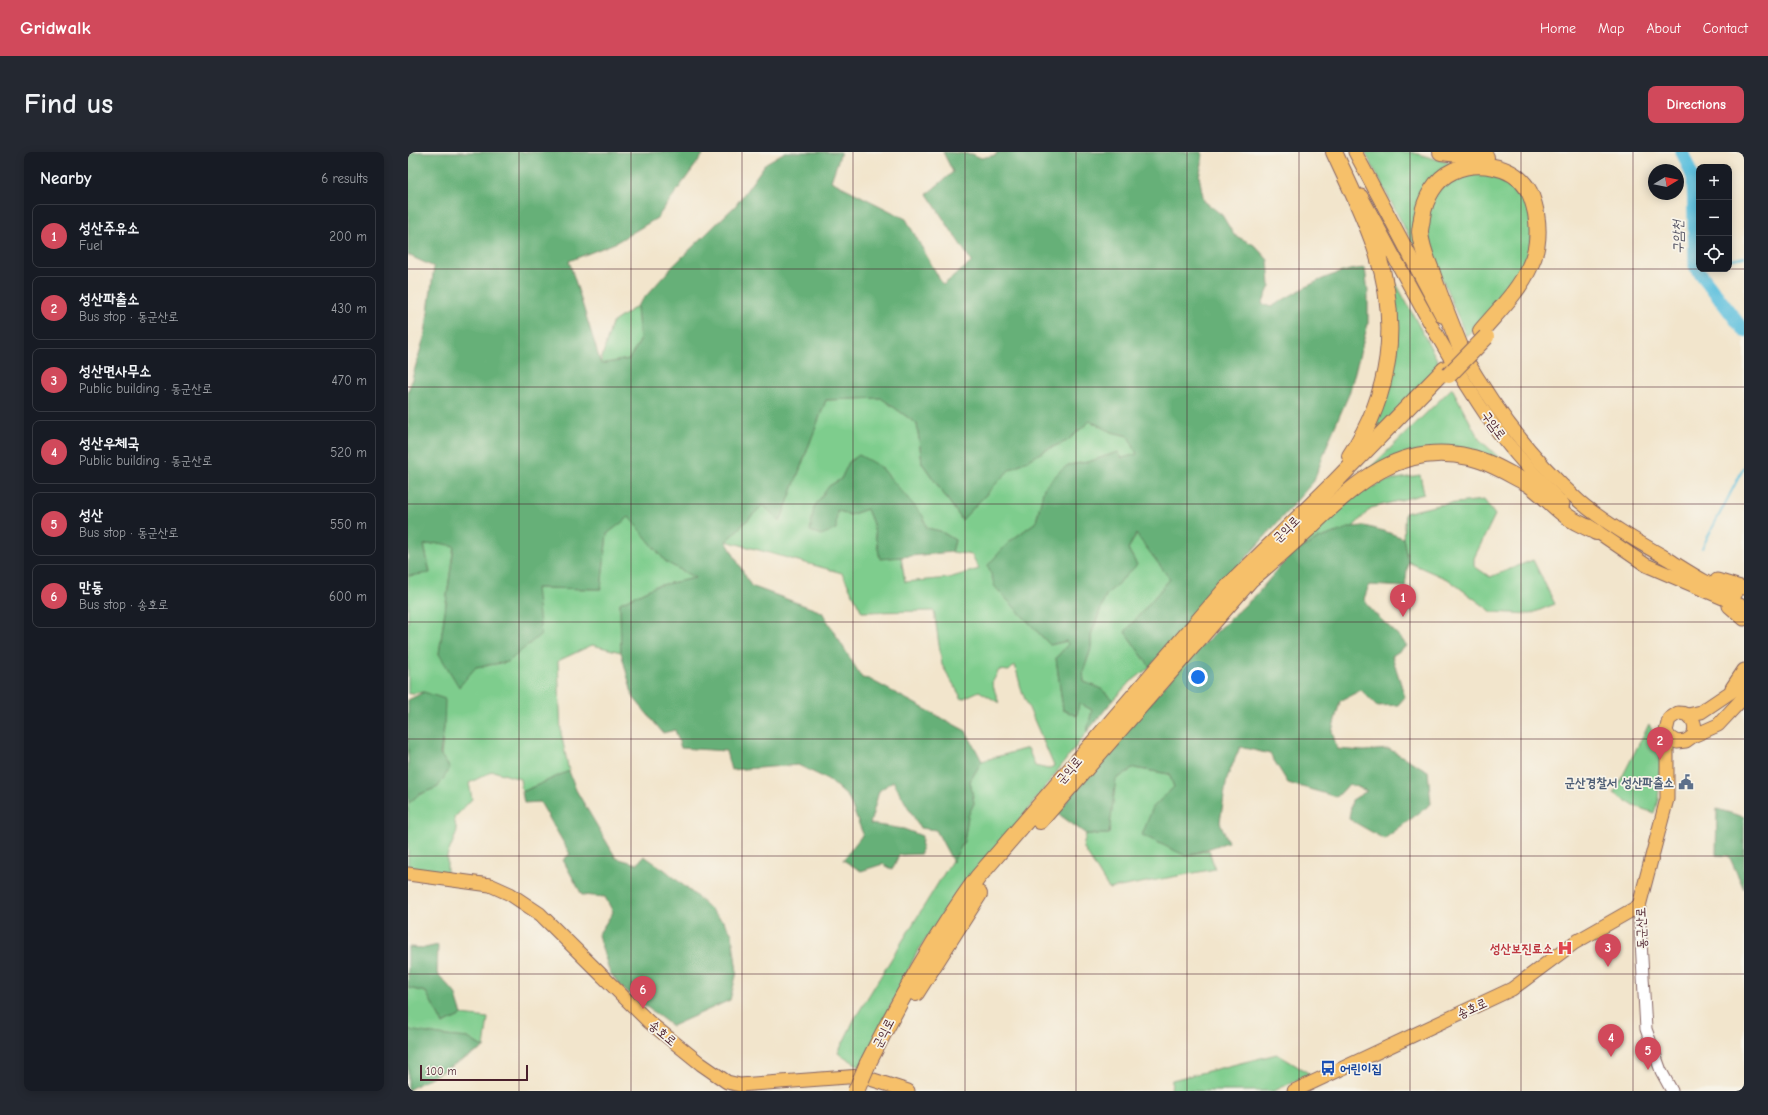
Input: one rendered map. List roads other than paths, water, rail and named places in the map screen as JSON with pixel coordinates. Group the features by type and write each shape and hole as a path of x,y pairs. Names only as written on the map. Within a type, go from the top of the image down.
{"highway":[{"path":"1332,485 1364,434 1379,398 1388,364 1390,329 1388,297 1377,252 1336,152"},
{"path":"1252,578 1354,474 1483,334 1527,285 1539,264 1546,234 1544,212 1537,189 1519,170 1502,161 1441,152"},
{"path":"1463,354 1437,289 1424,250 1420,232 1425,204 1434,186 1452,171 1470,166 1495,167 1511,173 1526,187 1534,202 1537,220 1538,242 1531,266 1518,288 1483,334"},
{"path":"1332,485 1447,372"},
{"path":"1252,578 1277,558 1350,489 1379,470 1415,456 1447,454 1469,457 1484,462 1529,484 1566,516 1596,532"},
{"name":"군익로","path":"867,1091 874,1064 904,994 953,911 978,877 1226,589 1332,485"},
{"name":"군익로","path":"856,1091 987,882 1252,578"}],"main road":[{"name":"구암로","path":"1336,152 1455,367 1491,423 1527,467 1570,511 1596,532 1646,565 1714,596 1744,607"},
{"name":"구암로","path":"1355,152 1413,264 1463,354 1512,431 1543,465 1580,501 1636,540 1727,592 1744,598"},
{"path":"1692,573 1744,588"},
{"path":"1714,596 1740,614 1744,619"},
{"path":"1716,702 1733,688 1744,670"},
{"path":"1744,683 1701,712 1688,715 1678,713 1673,715 1666,725 1667,733 1673,740 1687,739 1718,725 1744,697"},
{"path":"1701,712 1718,725"},
{"path":"1667,764 1695,727 1692,718 1688,715"},
{"name":"동군산로","path":"1638,906 1667,799 1667,733"},
{"name":"송호로","path":"408,874 490,886 510,894 540,914 649,1022 701,1064 727,1082 740,1085 861,1076 908,1091"},
{"name":"송호로","path":"1294,1091 1512,989 1574,943 1638,906"}],"street":[{"name":"동군산로","path":"1638,906 1646,1030 1660,1071 1672,1091"}],"waterway":[{"name":"구암천","path":"1682,152 1693,178 1695,266 1744,331"},
{"path":"1732,259 1744,257"},
{"path":"1702,548 1744,467"}],"place":[{"name":"성산주유소","path":"1403,617"},
{"name":"성산파출소","path":"1660,760"},
{"name":"군산경찰서 성산파출소","path":"1686,782"},
{"name":"성산보진료소","path":"1565,948"},
{"name":"성산면사무소","path":"1608,967"},
{"name":"만동","path":"643,1009"},
{"name":"성산우체국","path":"1611,1057"},
{"name":"어린이집","path":"1328,1068"},
{"name":"성산","path":"1648,1070"}]}
